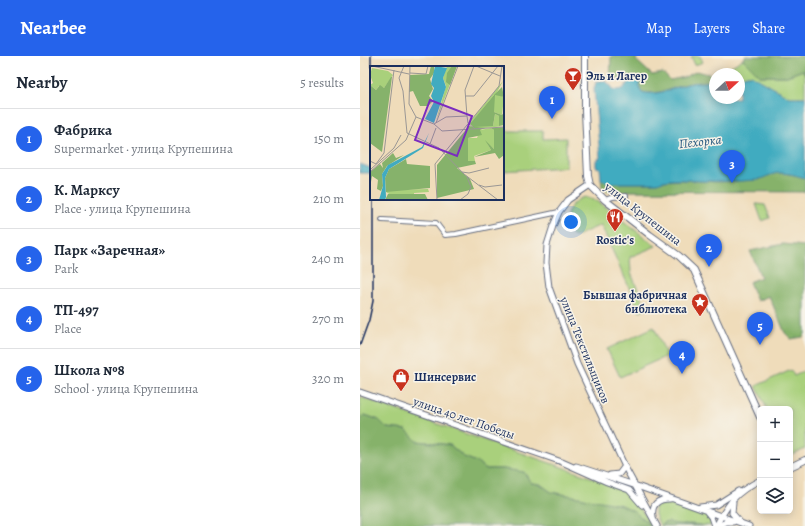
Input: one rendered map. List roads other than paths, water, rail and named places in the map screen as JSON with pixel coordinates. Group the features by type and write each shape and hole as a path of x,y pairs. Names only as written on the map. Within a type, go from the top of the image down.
{"main road":[{"name":"улица Крупешина","path":"585,56 585,111 588,176 590,185 605,200 680,256 694,270 757,410"},
{"path":"793,466 805,460"}],"street":[{"name":"улица Текстильщиков","path":"590,185 568,200 559,212 547,245 546,263 549,287 577,364 625,466 657,526"},
{"path":"605,200 613,197 626,196"},
{"path":"382,220 436,223 445,235 559,212"},
{"name":"улица 40 лет Победы","path":"360,392 562,462 634,484 746,525"},
{"name":"улица 40 лет Победы","path":"562,462 629,490 654,520"},
{"path":"601,473 616,475 621,472 625,466"},
{"path":"695,507 716,506 757,482"},
{"path":"716,526 736,496 745,488"},
{"path":"736,496 732,504 732,513 736,519 746,525"},
{"path":"654,520 652,510 656,503 667,499 675,500"},
{"path":"695,507 710,514 716,526"},
{"path":"716,526 726,522 746,525"}],"water":[{"name":"Пехорка","path":"751,75 789,97 805,97 805,178 781,173 758,179 741,181 667,180 657,183 607,183 601,179 600,168 596,167 596,160 600,158 594,89 596,82 604,81 613,89 621,90 633,78 639,82 642,92 655,93 686,84 709,82 709,104 745,104 745,76"},
{"path":"360,164 370,168 370,173 360,173"}],"railway":[{"path":"371,56 371,66"},
{"path":"360,345 369,320 373,301 373,200"}],"place":[{"name":"Эль и Лагер","path":"573,91"},
{"name":"Фабрика","path":"552,119"},
{"name":"Парк «Заречная»","path":"732,183"},
{"name":"Rostic's","path":"615,232"},
{"name":"К. Марксу","path":"709,267"},
{"name":"Бывшая фабричная библиотека","path":"700,317"},
{"name":"Школа №8","path":"760,345"},
{"name":"ТП-497","path":"682,374"},
{"name":"Шинсервис","path":"401,392"}]}
